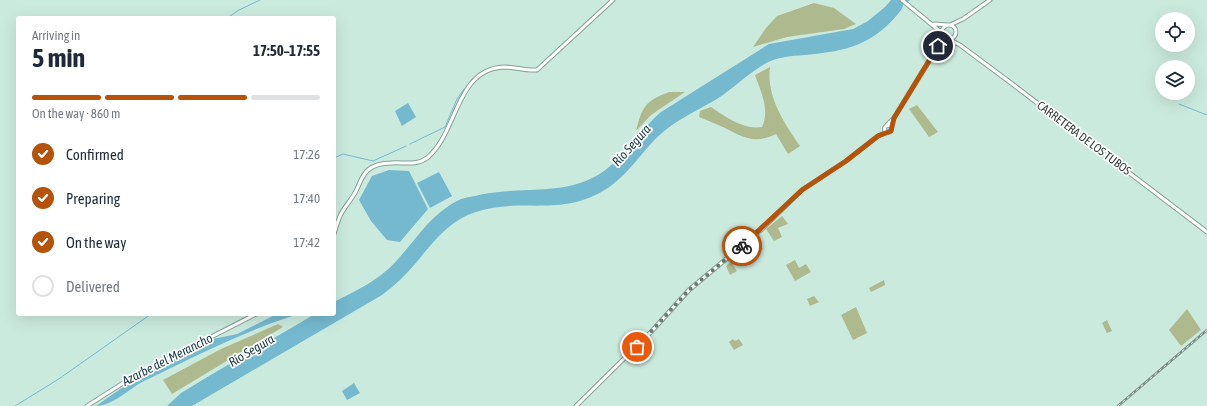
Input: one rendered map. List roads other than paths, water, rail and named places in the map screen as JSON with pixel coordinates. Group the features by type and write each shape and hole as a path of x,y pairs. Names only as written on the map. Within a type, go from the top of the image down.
{"main road":[{"path":"336,228 341,214 356,190 363,175 369,169 378,165 392,163 417,163 426,158 442,138 460,99 481,73 504,67 528,71 537,70 613,0"},
{"path":"902,0 932,23 949,39"},
{"path":"580,406 689,290 762,229 802,190 846,161 878,136 891,131 894,118 938,46 944,27 963,19 990,0"},
{"path":"938,46 955,36 956,28 963,19"},
{"path":"932,23 949,25 954,27 956,31"},
{"name":"CARRETERA DE LOS TUBOS","path":"955,36 960,45"},
{"name":"CARRETERA DE LOS TUBOS","path":"949,39 960,45 1207,232"},
{"path":"878,136 894,118"},
{"path":"887,125 891,127"},
{"path":"884,128 887,132"},
{"path":"87,406 131,378 252,316"},
{"path":"576,406 640,343"}],"water":[{"name":"Río Segura","path":"891,0 910,0 903,5 902,9 892,21 881,31 859,44 834,51 783,57 768,62 756,69 717,99 668,128 655,140 621,178 603,191 587,199 555,205 508,206 492,208 464,217 443,232 410,270 382,295 192,406 167,406 181,393 312,316 336,316 336,301 380,276 395,262 436,216 457,201 503,191 547,189 575,185 588,180 609,167 619,158 652,120 661,112 769,44 853,29 868,21"},
{"path":"408,103 416,117 402,126 395,111"},
{"path":"389,170 409,171 428,209 400,242 387,240 371,221 359,200 372,176"},
{"path":"439,172 452,196 430,208 417,183"},
{"path":"273,316 292,316 220,344 144,381 108,403 96,406 146,371 213,339 237,334"},
{"path":"354,383 360,393 347,400 342,391"}],"waterway":[{"path":"230,16 260,0"},
{"path":"410,144 445,127 457,99 464,89"},
{"path":"1179,104 1207,115"},
{"path":"336,157 343,154 373,161 406,146"},
{"path":"63,376 148,316"},
{"path":"15,406 62,377"}],"railway":[{"path":"1118,406 1207,330"}],"water label":[{"name":"Azarbe del Merancho","path":"167,359"}]}
